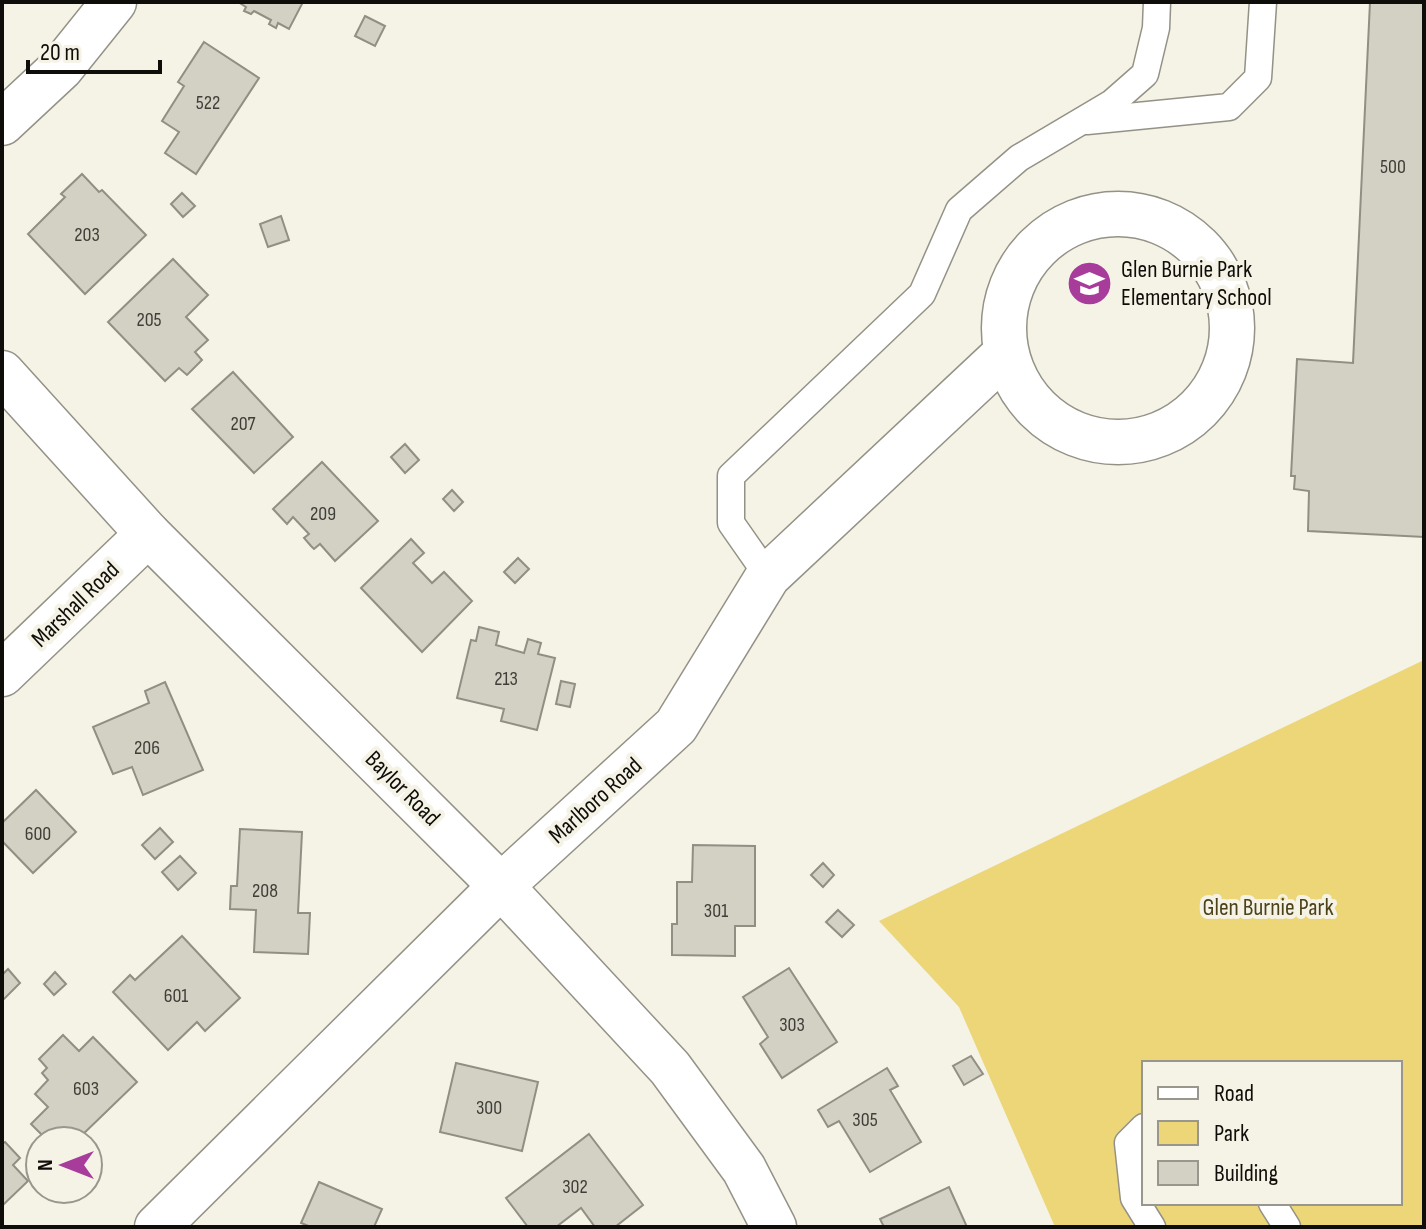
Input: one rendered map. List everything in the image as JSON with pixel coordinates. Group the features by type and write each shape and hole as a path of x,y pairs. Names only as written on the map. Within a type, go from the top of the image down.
{"street":[{"path":"2,123 61,68 114,2"},
{"path":"1114,213 1143,216 1170,226 1193,242 1212,264 1225,290 1231,318 1231,346 1222,374 1208,399 1187,419 1163,433 1135,441 1107,442 1079,436 1053,423 1032,404 1016,380 1006,353 1003,324 1008,296 1019,270 1048,238 1086,218 1114,213"},
{"name":"Marlboro Road","path":"157,1227 501,886 676,726 768,576 1006,353"},
{"name":"Baylor Road","path":"2,373 148,534 501,886 670,1068 744,1169 774,1227"},
{"name":"Marshall Road","path":"2,674 148,534"}],"lane":[{"path":"768,576 731,523 731,476 922,294 959,210 1019,158 1112,103 1145,74 1156,28 1157,2"},
{"path":"1079,122 1229,107 1258,78 1263,2"},
{"path":"1142,1129 1128,1143 1134,1198 1152,1227"},
{"path":"1273,1205 1287,1227"}],"green space":[{"name":"Glen Burnie Park","path":"1424,660 1424,1227 1055,1227 959,1007 879,921"}],"building":[{"path":"238,2 303,2 289,29 278,23 276,28 269,24 271,20 254,11 251,14 244,11 246,7"},
{"path":"1370,2 1424,2 1424,537 1308,531 1309,491 1294,489 1295,476 1291,476 1297,359 1353,363"},
{"path":"365,16 385,26 375,46 355,36"},
{"path":"204,42 259,78 196,174 165,153 179,132 162,121 184,86 178,82"},
{"path":"82,174 146,235 85,294 28,234 65,197 61,194"},
{"path":"182,193 195,206 183,217 171,204"},
{"path":"281,216 289,240 268,247 260,224"},
{"path":"173,259 208,295 186,317 208,340 195,352 202,360 187,375 179,368 165,381 108,322"},
{"path":"233,372 293,437 254,473 192,409"},
{"path":"405,444 419,460 405,473 391,457"},
{"path":"322,462 378,521 335,561 320,544 314,549 311,546 304,538 309,534 293,517 287,524 273,509"},
{"path":"452,490 463,502 454,511 443,499"},
{"path":"411,539 424,553 413,563 432,583 444,572 472,601 422,652 361,588"},
{"path":"518,558 529,569 515,583 504,572"},
{"path":"479,627 499,632 496,645 524,653 528,639 541,643 538,654 555,658 537,730 501,721 504,709 457,698 471,640 476,641"},
{"path":"561,681 575,684 570,707 556,704"},
{"path":"165,682 203,770 143,795 132,767 113,774 93,727 149,703 145,691"},
{"path":"36,790 76,832 33,873 2,841 2,823"},
{"path":"160,828 173,842 155,859 142,845"},
{"path":"240,829 302,832 298,913 310,913 308,954 254,952 256,910 230,909 231,886 237,886"},
{"path":"693,845 755,846 755,926 735,926 735,956 672,955 672,924 677,924 677,882 692,882"},
{"path":"180,856 196,873 178,890 162,872"},
{"path":"823,863 834,875 823,887 811,875"},
{"path":"838,910 854,925 842,937 826,922"},
{"path":"182,936 240,998 205,1031 197,1022 168,1050 113,992 130,975 135,980"},
{"path":"789,968 837,1042 782,1078 760,1044 768,1037 743,997"},
{"path":"8,969 20,983 3,1000 2,975"},
{"path":"55,972 66,984 54,995 44,984"},
{"path":"63,1035 79,1051 93,1037 137,1082 92,1125 32,1125 48,1107 35,1094 48,1080 42,1073 47,1068 39,1059"},
{"path":"971,1056 983,1074 964,1085 953,1066"},
{"path":"456,1063 538,1082 522,1151 440,1132"},
{"path":"887,1068 898,1086 890,1090 921,1142 870,1172 839,1121 828,1127 818,1110"},
{"path":"589,1134 643,1205 615,1227 595,1227 581,1208 556,1227 528,1227 506,1198"},
{"path":"5,1142 20,1158 13,1165 24,1177 24,1185 2,1206 2,1144"},
{"path":"319,1182 382,1209 374,1227 311,1227 301,1223"},
{"path":"949,1187 967,1227 884,1227 880,1219"}],"place":[{"name":"Glen Burnie Park Elementary School","path":"1090,283"}]}
